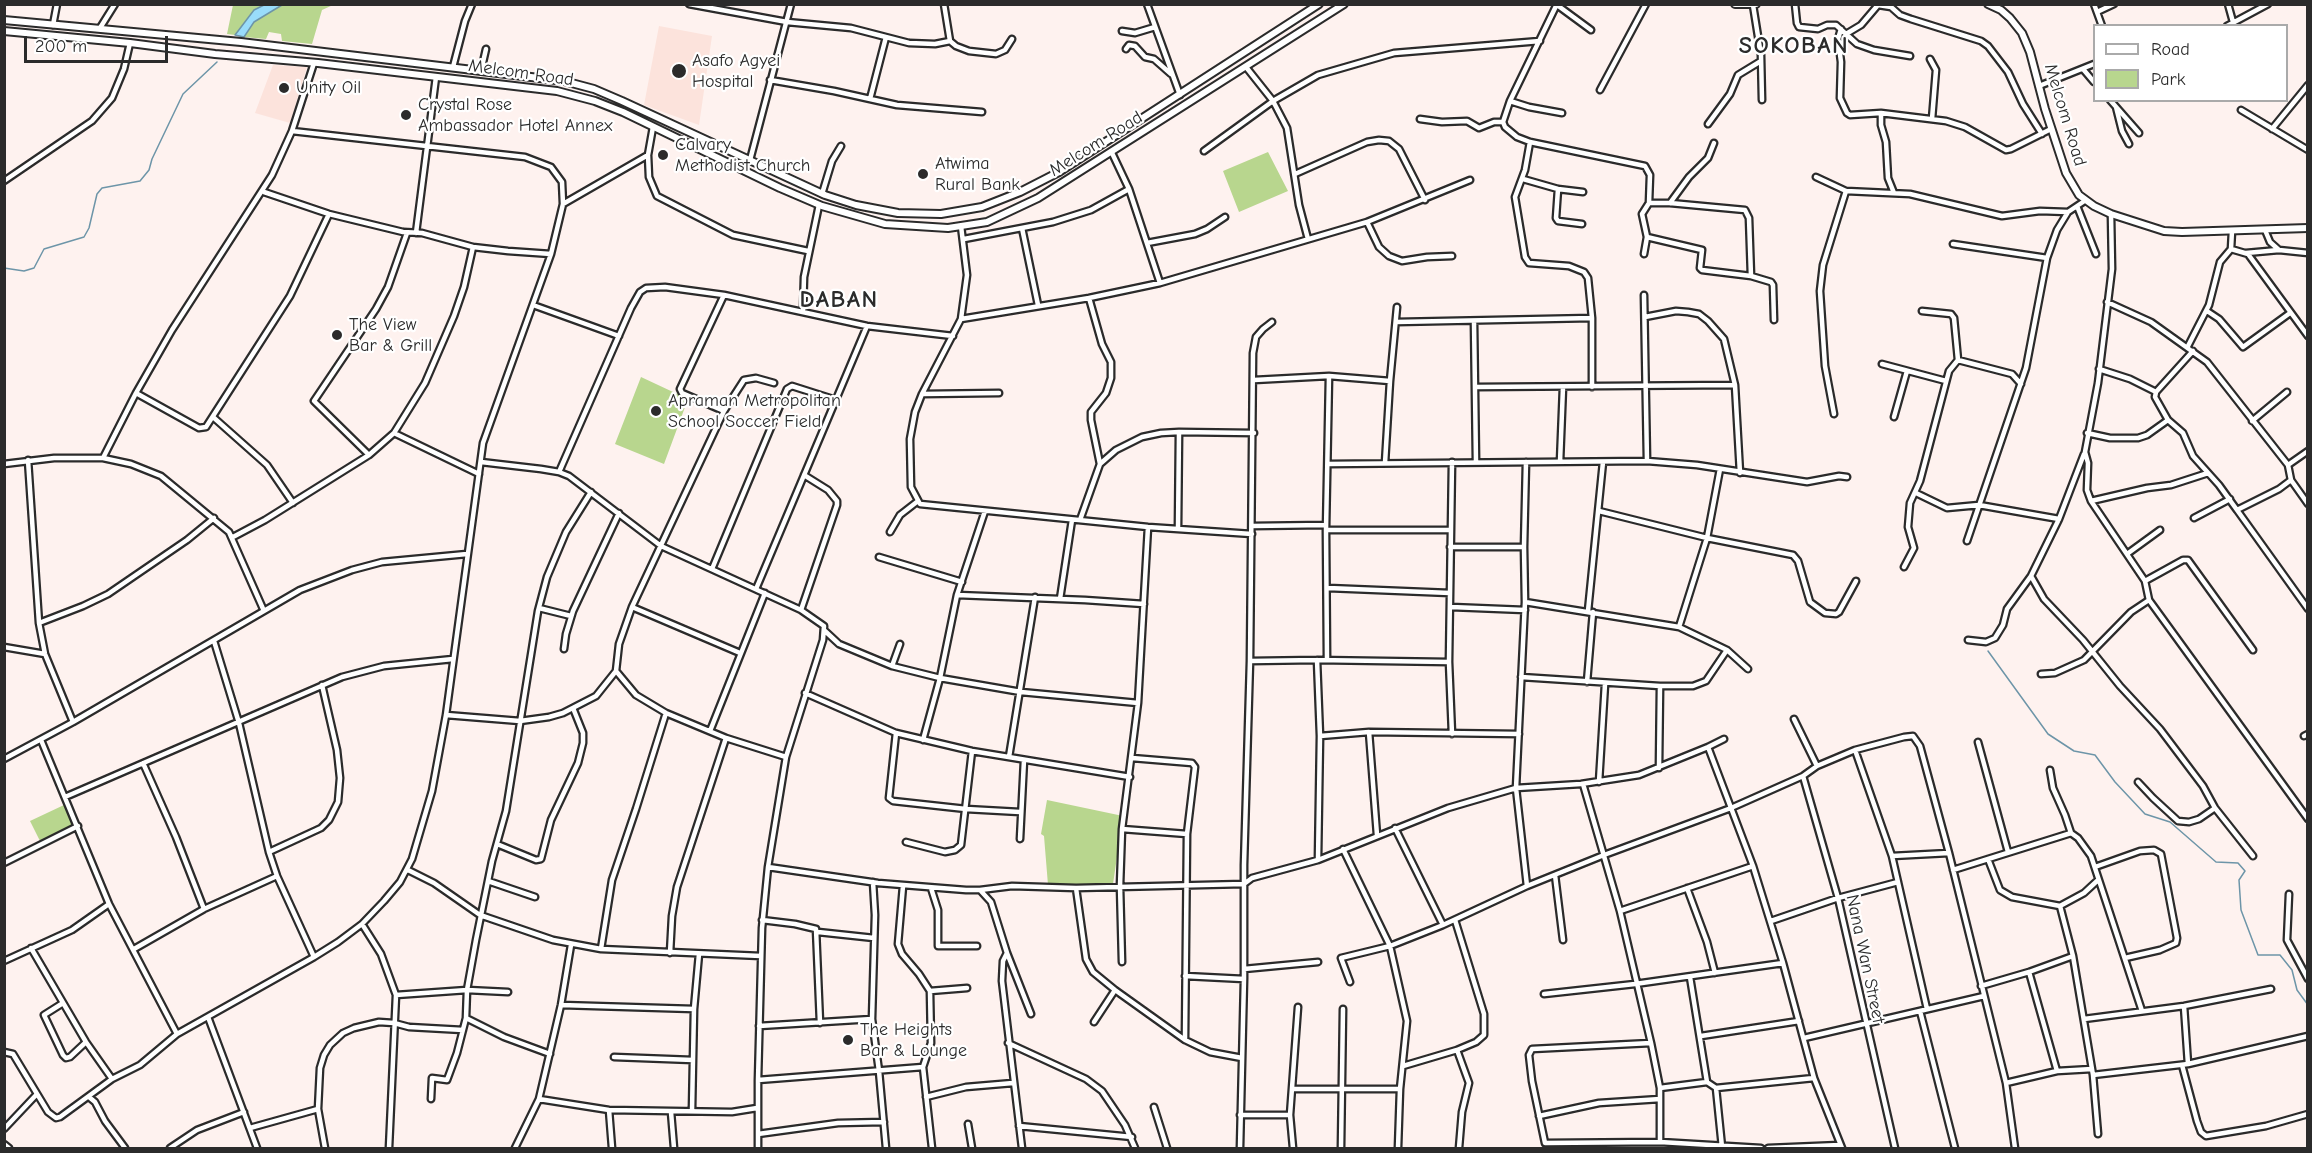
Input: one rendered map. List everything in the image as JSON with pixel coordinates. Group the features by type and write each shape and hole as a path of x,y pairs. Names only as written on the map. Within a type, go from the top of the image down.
{"main road":[{"path":"4,20 241,42 564,81 594,90 822,194 856,205 898,213 941,214 982,207 1020,192 1059,172 1321,4 1329,14"},
{"name":"Melcom Road","path":"4,31 451,78 564,93 595,101 819,205 885,224 936,228 987,222 1019,208 1072,179 1344,4"},
{"path":"1735,4 1754,5"},
{"name":"Melcom Road","path":"1992,5 2010,18 2022,33 2030,52 2051,129 2066,173 2074,188 2086,200 2111,214 2164,231 2307,228"},
{"path":"94,39 100,28"},
{"path":"451,78 453,68"},
{"path":"745,170 750,160"},
{"path":"958,211 961,226"}],"street":[{"path":"53,25 57,4"},
{"path":"100,28 115,4"},
{"path":"453,68 465,21 472,4"},
{"path":"689,4 711,6 787,22 851,28 926,45 951,41"},
{"path":"750,160 791,4"},
{"path":"944,4 951,41 956,46 969,51 996,54 1005,50 1012,39"},
{"path":"1147,4 1180,94"},
{"path":"1600,90 1646,4"},
{"path":"1795,4 1799,27 1818,29 1831,24 1841,29 1853,42 1865,47 1910,56"},
{"path":"2094,4 2101,24"},
{"path":"2097,12 2114,4"},
{"path":"2228,4 2233,22"},
{"path":"2230,24 2268,4"},
{"path":"1591,30 1557,5 1510,101 1503,122 1509,132 1530,142 1643,165 1649,172 1648,203 1642,214 1647,237 1644,254"},
{"path":"1754,5 1761,62 1762,100"},
{"path":"1846,34 1861,25 1876,5 1891,6 1900,15 1966,35 1988,46 2008,72 2042,134"},
{"path":"1122,31 1135,33 1155,27"},
{"path":"1841,29 1838,43 1841,62 1841,104 1850,115 1881,113 1932,119 1965,127 2006,150 2051,129"},
{"path":"870,99 886,37"},
{"path":"1204,151 1273,101 1318,75 1394,53 1540,40"},
{"path":"4,181 92,121 112,98 124,69 130,43"},
{"path":"1126,49 1129,45 1135,46 1145,57 1154,59 1173,76"},
{"path":"481,70 486,49"},
{"path":"1930,59 1936,70 1932,119"},
{"path":"1708,124 1730,94 1738,75 1761,62"},
{"path":"103,458 172,330 264,192 292,131 314,63"},
{"path":"2039,86 2093,64"},
{"path":"1246,67 1273,101 1287,128 1299,205 1308,239"},
{"path":"2083,69 2093,81"},
{"path":"416,233 429,146 436,77"},
{"path":"770,80 914,108 982,112"},
{"path":"2272,129 2307,85"},
{"path":"1510,101 1562,113"},
{"path":"2112,102 2139,134"},
{"path":"2116,107 2122,131 2129,144"},
{"path":"2241,110 2307,150"},
{"path":"1881,113 1881,125 1886,142 1888,178 1894,193"},
{"path":"1420,120 1442,122 1463,120 1479,128 1494,122 1503,122"},
{"path":"653,127 648,155 649,177 657,196 733,236 808,251"},
{"path":"4,1052 13,1054 48,1112 56,1118 64,1115 112,1079 140,1065 177,1034 315,957 362,924 408,870 432,791 446,715 486,431 551,254 563,204 562,182 559,174 551,167 525,157 292,131"},
{"path":"1295,174 1367,142 1389,141 1399,149 1425,200"},
{"path":"1530,142 1522,179 1515,197 1525,257 1529,263 1558,263 1584,272 1588,278 1592,318 1592,387"},
{"path":"1670,203 1689,177 1708,158 1714,143"},
{"path":"822,194 832,161 841,146"},
{"path":"1112,153 1129,189 1160,283"},
{"path":"563,204 648,155"},
{"path":"1816,177 1846,191 1921,196 2002,216 2040,211 2068,212"},
{"path":"1522,179 1558,189 1583,192"},
{"path":"961,318 1089,298 1160,283 1367,222 1425,200 1448,187 1470,180"},
{"path":"964,239 1022,228 1091,210 1129,189"},
{"path":"1558,189 1556,218 1558,221 1582,224"},
{"path":"1834,414 1825,366 1820,291 1823,265 1846,191"},
{"path":"264,192 329,214 407,233 416,233 473,247 551,254"},
{"path":"1967,541 2026,368 2047,258 2057,230 2068,212 2086,200"},
{"path":"1648,203 1746,211 1749,218 1751,276"},
{"path":"803,311 808,251 819,205"},
{"path":"2077,206 2096,254"},
{"path":"136,393 199,428 206,428 290,296 329,214"},
{"path":"1968,640 1986,642 1995,638 2003,625 2007,609 2031,576 2059,519 2085,452 2112,269 2111,214"},
{"path":"1147,243 1195,234 1225,217"},
{"path":"1367,222 1379,247 1389,256 1402,261 1452,256"},
{"path":"961,226 967,275 961,318 922,394 915,412 910,439 911,487 920,504 1178,530 1252,534"},
{"path":"1022,228 1038,305"},
{"path":"2265,230 2270,243 2279,250"},
{"path":"2188,346 2207,311 2220,262 2231,249 2232,231"},
{"path":"369,455 315,401 376,309 388,287 407,233"},
{"path":"1647,237 1702,250 1700,268 1702,270 1751,276 1773,284 1774,320"},
{"path":"1953,244 2047,258"},
{"path":"233,537 293,503 369,455 394,433 425,383 454,316 464,287 473,247"},
{"path":"2231,249 2246,253 2279,250 2307,253"},
{"path":"2246,253 2307,336"},
{"path":"559,472 619,336 640,292 646,288 665,287 724,295 867,326 953,336"},
{"path":"724,295 680,389 682,393 724,411"},
{"path":"1644,295 1647,461"},
{"path":"1089,298 1102,344 1111,362 1111,378 1106,393 1091,412 1090,420 1100,464"},
{"path":"2107,302 2151,322 2188,346 2207,362 2288,465 2290,480 2307,504"},
{"path":"533,305 619,336"},
{"path":"1385,463 1397,307"},
{"path":"1646,317 1676,311 1699,314 1708,321 1727,345 1735,385 1740,473"},
{"path":"1904,567 1914,548 1908,521 1910,503 1916,493 1949,371 1958,360 1954,318 1951,314 1922,311"},
{"path":"2207,311 2219,319 2243,347 2290,313"},
{"path":"1396,322 1592,318"},
{"path":"1474,321 1476,462"},
{"path":"1240,1149 1254,433 1253,353 1256,337 1272,322"},
{"path":"756,589 867,326"},
{"path":"2193,351 2156,392 2156,397 2168,420 2183,433 2193,456 2230,499 2307,609"},
{"path":"1958,360 2012,374 2021,384"},
{"path":"1882,364 1946,381"},
{"path":"2012,374 2026,368"},
{"path":"2099,369 2130,379 2156,392"},
{"path":"1894,417 1907,371"},
{"path":"1254,380 1329,376 1390,381"},
{"path":"1327,660 1326,527 1329,376"},
{"path":"446,715 520,721 549,717 596,696 616,671 619,644 632,607 724,411 744,380 756,378 774,383"},
{"path":"1475,387 1735,385"},
{"path":"712,569 787,389 792,386 836,400"},
{"path":"1560,462 1563,387"},
{"path":"2252,421 2287,392"},
{"path":"922,394 999,393"},
{"path":"213,417 267,465 293,503"},
{"path":"2087,434 2110,438 2138,438 2147,435 2168,420"},
{"path":"1178,530 1179,432"},
{"path":"394,433 479,474"},
{"path":"1080,520 1100,464 1116,450 1142,437 1161,433 1254,433"},
{"path":"2288,465 2307,451"},
{"path":"2085,452 2088,463 2087,490 2091,501 2145,581 2149,600 2307,819"},
{"path":"4,464 27,460 103,458 131,464 160,476 214,518 233,537 264,611"},
{"path":"27,460 39,623 45,654 73,722"},
{"path":"1328,464 1647,461 1697,465 1807,482 1839,476 1847,477"},
{"path":"481,462 559,472 591,492 662,546 801,610 821,622 825,631 839,644 892,666 940,678 1021,692 1138,703"},
{"path":"1452,462 1449,530 1451,607 1449,662 1452,734"},
{"path":"1526,462 1525,610 1516,788 1527,886"},
{"path":"1587,682 1590,612 1603,462"},
{"path":"1679,627 1707,538 1720,469"},
{"path":"2091,501 2171,485 2208,473"},
{"path":"801,610 837,505 834,496 828,490 804,475"},
{"path":"2237,510 2279,489 2290,480"},
{"path":"431,1099 432,1078 447,1080 466,1018 467,990 480,915 506,811 539,608 547,577 557,549 591,492"},
{"path":"1916,493 1947,508 1979,505 2059,519"},
{"path":"2194,518 2230,499"},
{"path":"890,532 900,515 918,501"},
{"path":"923,740 940,678 957,595 985,511"},
{"path":"1599,511 1707,538 1795,556 1810,602 1825,613 1839,612 1856,581"},
{"path":"564,649 571,616 588,574 618,513"},
{"path":"39,623 108,594 187,540 214,518"},
{"path":"1060,598 1072,519"},
{"path":"1252,526 1449,530"},
{"path":"1122,962 1120,886 1122,829 1138,703 1148,527"},
{"path":"2127,554 2160,530"},
{"path":"1450,547 1524,547"},
{"path":"4,759 73,722 300,590 352,570 382,562 467,554"},
{"path":"879,557 962,582"},
{"path":"2145,581 2183,560 2188,560 2253,650"},
{"path":"2031,576 2044,599 2160,729 2203,786 2215,808 2253,856"},
{"path":"1328,588 1450,593"},
{"path":"710,731 765,593"},
{"path":"957,595 1060,598 1143,604"},
{"path":"1009,757 1035,597"},
{"path":"2041,674 2055,673 2084,660 2131,612 2149,600"},
{"path":"1525,602 1679,627 1727,650 1748,669"},
{"path":"632,607 740,653"},
{"path":"1451,607 1525,610"},
{"path":"539,608 571,616"},
{"path":"758,1149 762,920 768,867 786,757 825,631"},
{"path":"32,651 42,640"},
{"path":"214,641 239,723 269,852 277,876 315,957"},
{"path":"892,666 900,644"},
{"path":"4,646 45,654"},
{"path":"1521,677 1660,687 1703,683 1727,650"},
{"path":"65,797 342,677 373,668 453,659"},
{"path":"1317,660 1320,736 1318,860"},
{"path":"1250,661 1449,662"},
{"path":"616,671 636,694 666,713 726,738 786,757"},
{"path":"1599,782 1605,684"},
{"path":"269,852 321,828 329,820 338,802 340,778 337,750 322,685"},
{"path":"1659,768 1660,687"},
{"path":"805,693 896,733 923,740 972,751 1130,777"},
{"path":"498,844 536,860 541,858 551,820 578,764 583,743 583,733 573,708"},
{"path":"601,949 609,891 617,861 666,713"},
{"path":"1794,719 1817,766"},
{"path":"1320,736 1369,732 1519,734"},
{"path":"1369,732 1377,835"},
{"path":"896,733 888,798 893,801 966,809 1020,812"},
{"path":"1350,981 1341,958 1390,946 1443,925 1527,886 1731,808 1855,750 1913,736 1918,741 1949,853 2007,1083 2015,1149"},
{"path":"670,953 672,916 677,887 726,738"},
{"path":"768,867 873,882 980,890 1011,886 1076,888 1244,884 1252,878 1318,860 1448,808 1516,788 1583,784 1639,775 1724,739"},
{"path":"41,740 109,904 177,1034"},
{"path":"1978,742 2008,852"},
{"path":"1708,747 1753,866 1771,921 1814,1078 1841,1147 1768,1149"},
{"path":"1855,750 1892,856 1927,1009"},
{"path":"906,842 945,852 955,850 961,845 972,751"},
{"path":"1132,758 1192,763 1195,767 1187,834 1185,885 1185,1040"},
{"path":"1020,839 1024,760"},
{"path":"143,763 176,837 204,909"},
{"path":"2050,770 2053,788 2071,833 2085,846 2095,867 2097,881 2107,902 2142,1011"},
{"name":"Nana Wan Street","path":"1803,776 1838,898 1895,1149"},
{"path":"2138,782 2178,821 2189,822 2199,819 2215,808"},
{"path":"1583,784 1620,911 1635,984 1651,1042 1660,1088 1660,1142"},
{"path":"4,863 78,826"},
{"path":"1395,828 1443,925"},
{"path":"1122,829 1187,834"},
{"path":"1953,870 2071,833"},
{"path":"1343,849 1390,946 1407,1021 1398,1149"},
{"path":"2095,867 2140,851 2154,850 2161,854 2177,938 2176,943 2160,950 2125,958"},
{"path":"1892,856 1949,853"},
{"path":"1988,859 2000,890 2005,894 2060,906 2084,893 2097,881"},
{"path":"1620,911 1753,866"},
{"path":"408,870 434,883 480,915 535,935 572,945 601,949 761,956"},
{"path":"1555,875 1563,940"},
{"path":"134,949 204,909 277,876"},
{"path":"488,881 535,897"},
{"path":"873,882 872,1019 886,1149"},
{"path":"1771,921 1838,898 1898,882"},
{"path":"903,885 898,944 902,954 930,991 931,1043 923,1067 932,1149"},
{"path":"931,888 938,910 938,946 977,946"},
{"path":"1076,888 1086,959 1093,972 1185,1040 1210,1052 1242,1059"},
{"path":"1688,888 1715,973"},
{"path":"980,890 991,902 1007,953 1031,1014"},
{"path":"2289,894 2287,940 2307,979"},
{"path":"4,961 54,940 109,904"},
{"path":"2060,906 2073,956 2084,1019 2093,1075 2098,1134"},
{"path":"762,920 813,927 818,932 874,938"},
{"path":"1403,1066 1457,1050 1482,1038 1485,1029 1484,1014 1455,920"},
{"path":"362,924 381,954 396,994 389,1149"},
{"path":"818,932 820,1023"},
{"path":"515,1149 538,1099 561,1005 572,945"},
{"path":"31,948 86,1042 112,1079"},
{"path":"1007,953 1003,961 1002,981 1022,1149"},
{"path":"692,1111 694,1009 699,954"},
{"path":"1981,986 2073,956"},
{"path":"1244,969 1318,963"},
{"path":"1544,994 1690,977 1783,963"},
{"path":"2029,972 2057,1071"},
{"path":"1185,976 1244,978"},
{"path":"1690,977 1707,1082"},
{"path":"930,991 967,988"},
{"path":"2084,1019 2184,1006 2271,989"},
{"path":"396,994 467,990 508,992"},
{"path":"1094,1022 1115,990"},
{"path":"1804,1038 1984,996"},
{"path":"63,1003 44,1015 63,1055 66,1058 70,1057 86,1042"},
{"path":"561,1005 694,1009"},
{"path":"1293,1149 1290,1115 1298,1006"},
{"path":"2184,1006 2185,1065 2201,1132 2206,1136 2266,1126 2307,1114"},
{"path":"1341,1149 1343,1009"},
{"path":"1920,1011 1955,1149"},
{"path":"208,1017 257,1149"},
{"path":"466,1018 504,1037 550,1054"},
{"path":"759,1026 872,1019"},
{"path":"1701,1036 1799,1021"},
{"path":"325,1149 318,1109 320,1068 330,1045 343,1033 379,1022 409,1027 463,1030"},
{"path":"2093,1075 2185,1065 2307,1036"},
{"path":"1651,1042 1532,1049 1529,1058 1544,1140 1548,1144 1660,1142 1761,1149"},
{"path":"1008,1043 1086,1079 1102,1091 1132,1137 1135,1149"},
{"path":"1457,1050 1469,1083 1462,1112 1459,1149"},
{"path":"614,1057 693,1060"},
{"path":"758,1080 923,1067"},
{"path":"2007,1083 2057,1071 2092,1069"},
{"path":"1660,1088 1707,1082 1716,1088 1814,1078"},
{"path":"926,1097 966,1087 1013,1083"},
{"path":"1716,1088 1722,1147"},
{"path":"1293,1089 1401,1089"},
{"path":"95,1102 97,1091"},
{"path":"4,1129 37,1094"},
{"path":"89,1097 95,1102 125,1149"},
{"path":"538,1099 609,1110 732,1112 757,1108"},
{"path":"1539,1116 1599,1103 1660,1099"},
{"path":"1154,1107 1167,1149"},
{"path":"250,1128 318,1109"},
{"path":"609,1110 612,1149"},
{"path":"170,1149 197,1130 244,1112"},
{"path":"671,1112 674,1149"},
{"path":"1240,1115 1290,1115"},
{"path":"758,1134 838,1123 884,1122"},
{"path":"968,1124 972,1149"},
{"path":"1019,1126 1132,1137"},
{"path":"4,1144 9,1149"}],"shaded area":[{"name":"Asafo Agyei Hospital","path":"659,26 712,36 699,125 644,105"},
{"path":"273,65 307,67 290,123 255,113"}],"green space":[{"path":"233,5 264,5 254,10 235,35 227,34"},
{"path":"282,5 333,5 322,10 312,44 282,41 281,34 269,32 266,39 244,37 254,22"},
{"path":"1268,152 1288,191 1239,212 1223,171"},
{"name":"Apraman Metropolitan School Soccer Field","path":"641,377 688,399 664,464 615,444"},
{"path":"1047,800 1123,816 1113,884 1048,885 1044,836 1041,834"},
{"path":"64,805 73,826 40,841 30,821"}],"water":[{"path":"264,5 282,5 254,22 244,37 235,35 254,10"}],"waterway":[{"path":"4,268 24,271 34,268 44,249 84,237 89,228 97,194 102,188 140,181 149,170 183,94 217,62"},
{"path":"1988,651 2048,734 2074,751 2095,755 2115,782 2145,814 2170,822 2216,862 2238,863 2245,871 2239,880 2241,910 2258,955 2280,955 2292,970 2297,990 2308,1005"}],"place":[{"name":"Asafo Agyei Hospital","path":"679,71"},
{"name":"Unity Oil","path":"284,88"},
{"name":"Crystal Rose Ambassador Hotel Annex","path":"406,115"},
{"name":"Calvary Methodist Church","path":"663,155"},
{"name":"Atwima Rural Bank","path":"923,174"},
{"name":"The View Bar & Grill","path":"337,335"},
{"name":"Apraman Metropolitan School Soccer Field","path":"656,411"},
{"name":"The Heights Bar & Lounge","path":"848,1040"}],"district":[{"name":"SOKOBAN","path":"1794,46"},
{"name":"DABAN","path":"839,300"}]}
